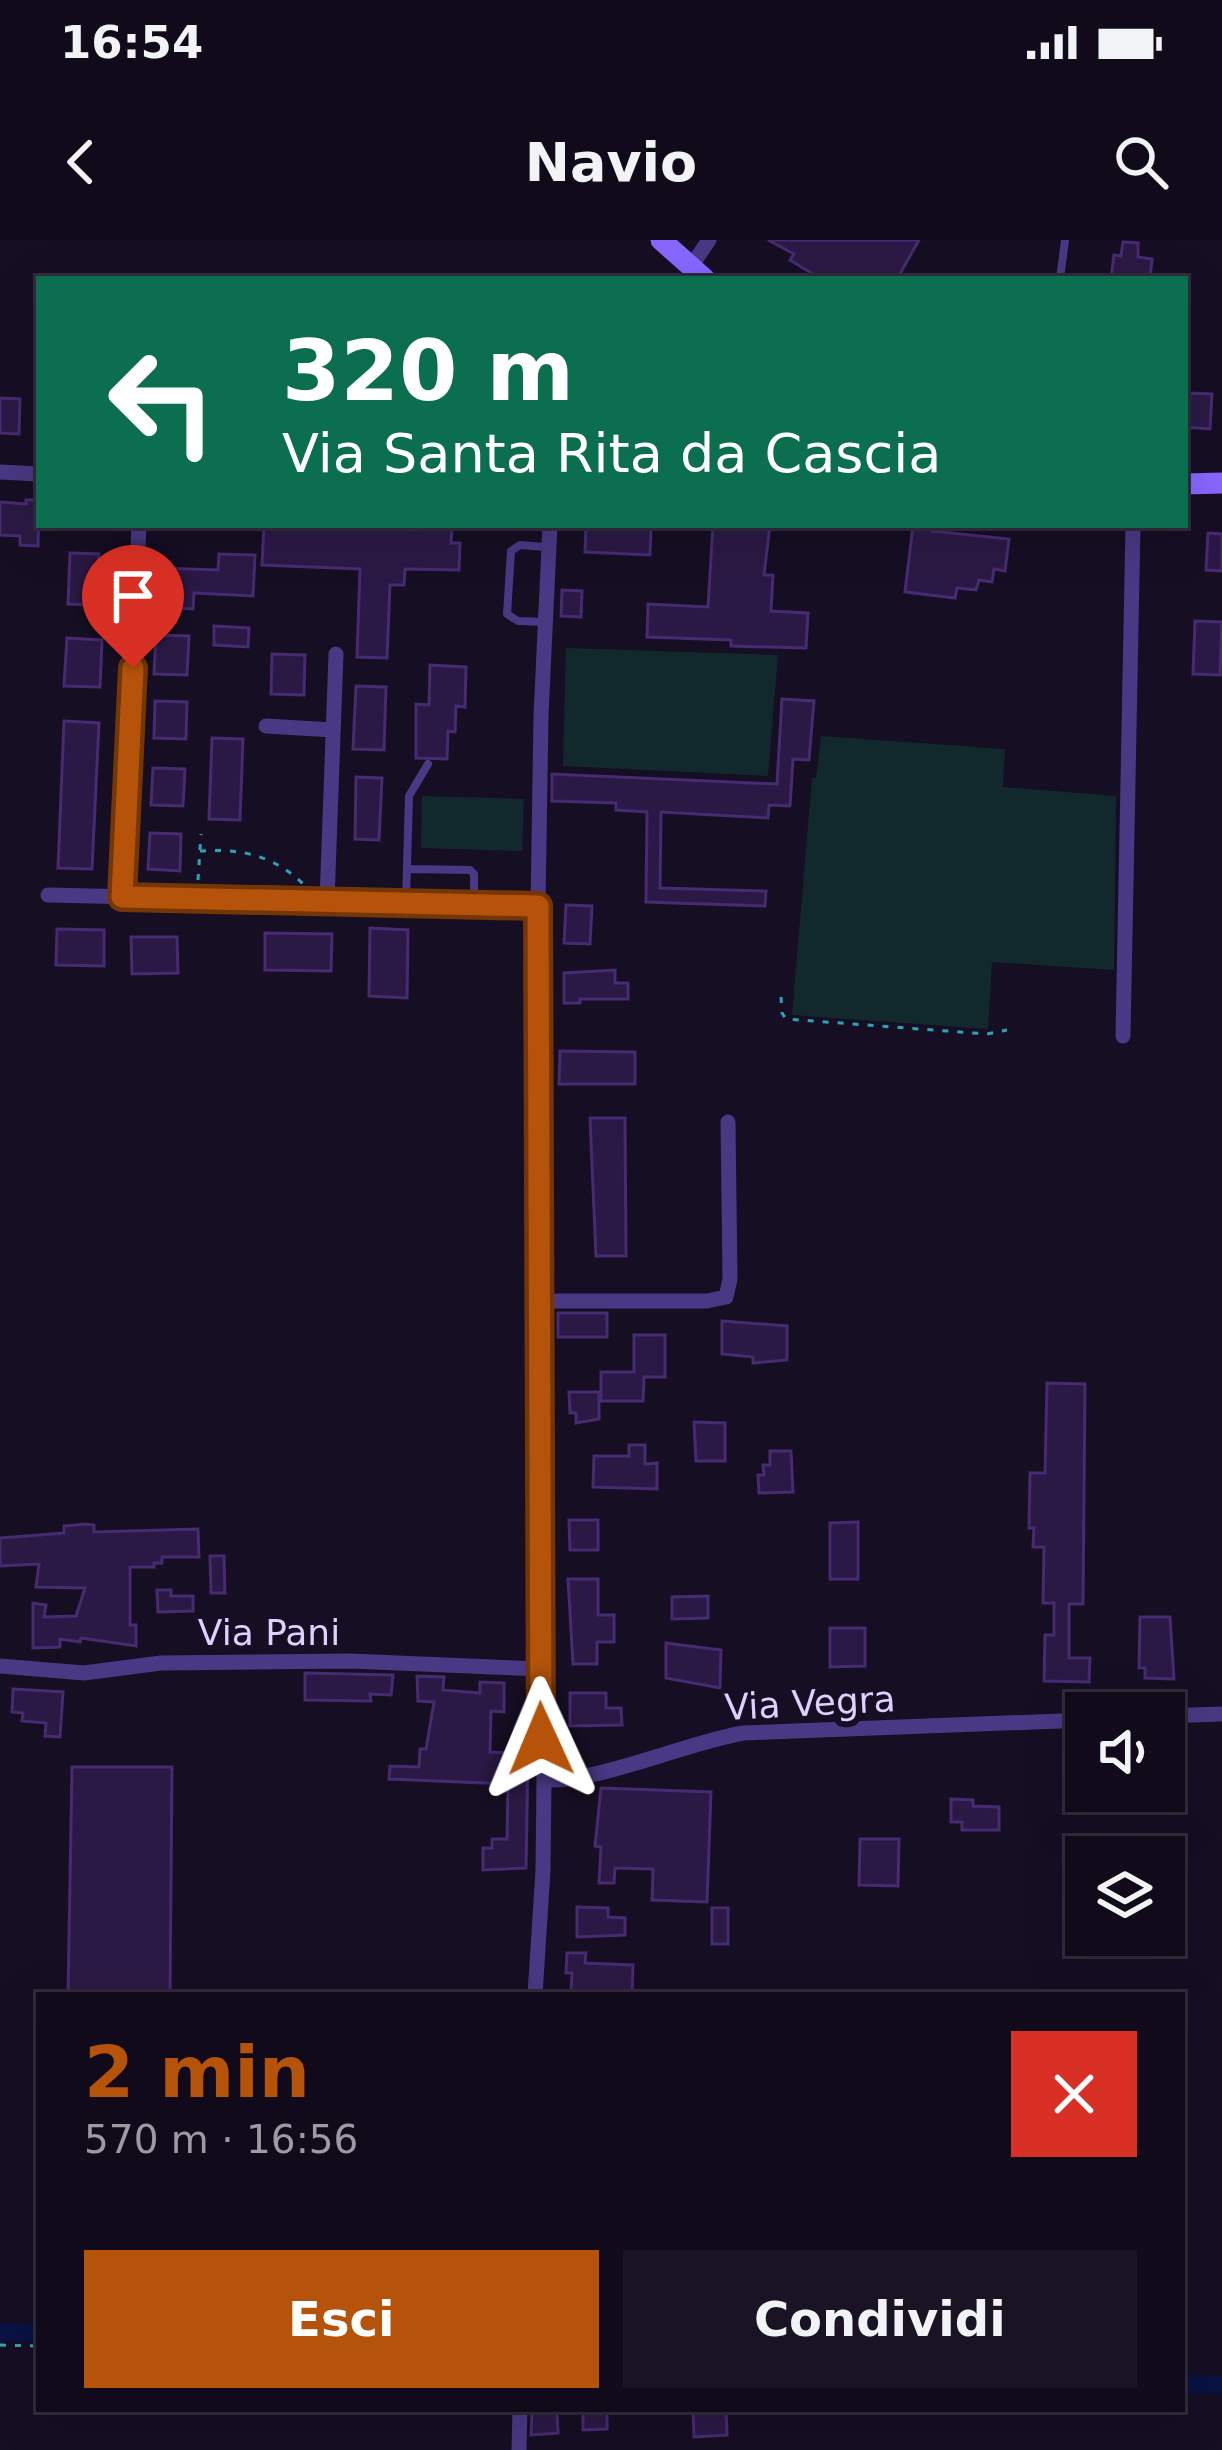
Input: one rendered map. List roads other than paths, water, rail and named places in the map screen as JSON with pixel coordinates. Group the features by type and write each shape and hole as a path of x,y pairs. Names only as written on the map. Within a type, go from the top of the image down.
{"street":[{"path":"661,240 701,275 709,240"},
{"path":"0,472 36,474"},
{"path":"1188,484 1222,483"},
{"path":"122,897 139,528"},
{"path":"535,1992 544,1780 538,906 550,528"},
{"path":"1124,1036 1133,528"},
{"path":"327,901 336,654"},
{"path":"266,726 333,730"},
{"path":"48,895 538,906"},
{"path":"540,1300 707,1301 726,1297 730,1279 728,1122"},
{"name":"Via Pani","path":"0,1666 84,1673 160,1663 351,1661 540,1670"},
{"path":"1185,1715 1222,1714"},
{"name":"Via Vegra","path":"544,1780 579,1778 742,1733 1065,1721"},
{"path":"518,2450 520,2412"}],"lane":[{"path":"1060,276 1065,240"},
{"path":"544,622 518,621 507,614 511,551 520,545 548,547"},
{"path":"406,903 410,796 428,764"},
{"path":"407,869 470,871 474,874 474,904"}],"waterway":[{"path":"0,2332 36,2333"},
{"path":"1185,2384 1222,2385"}]}
